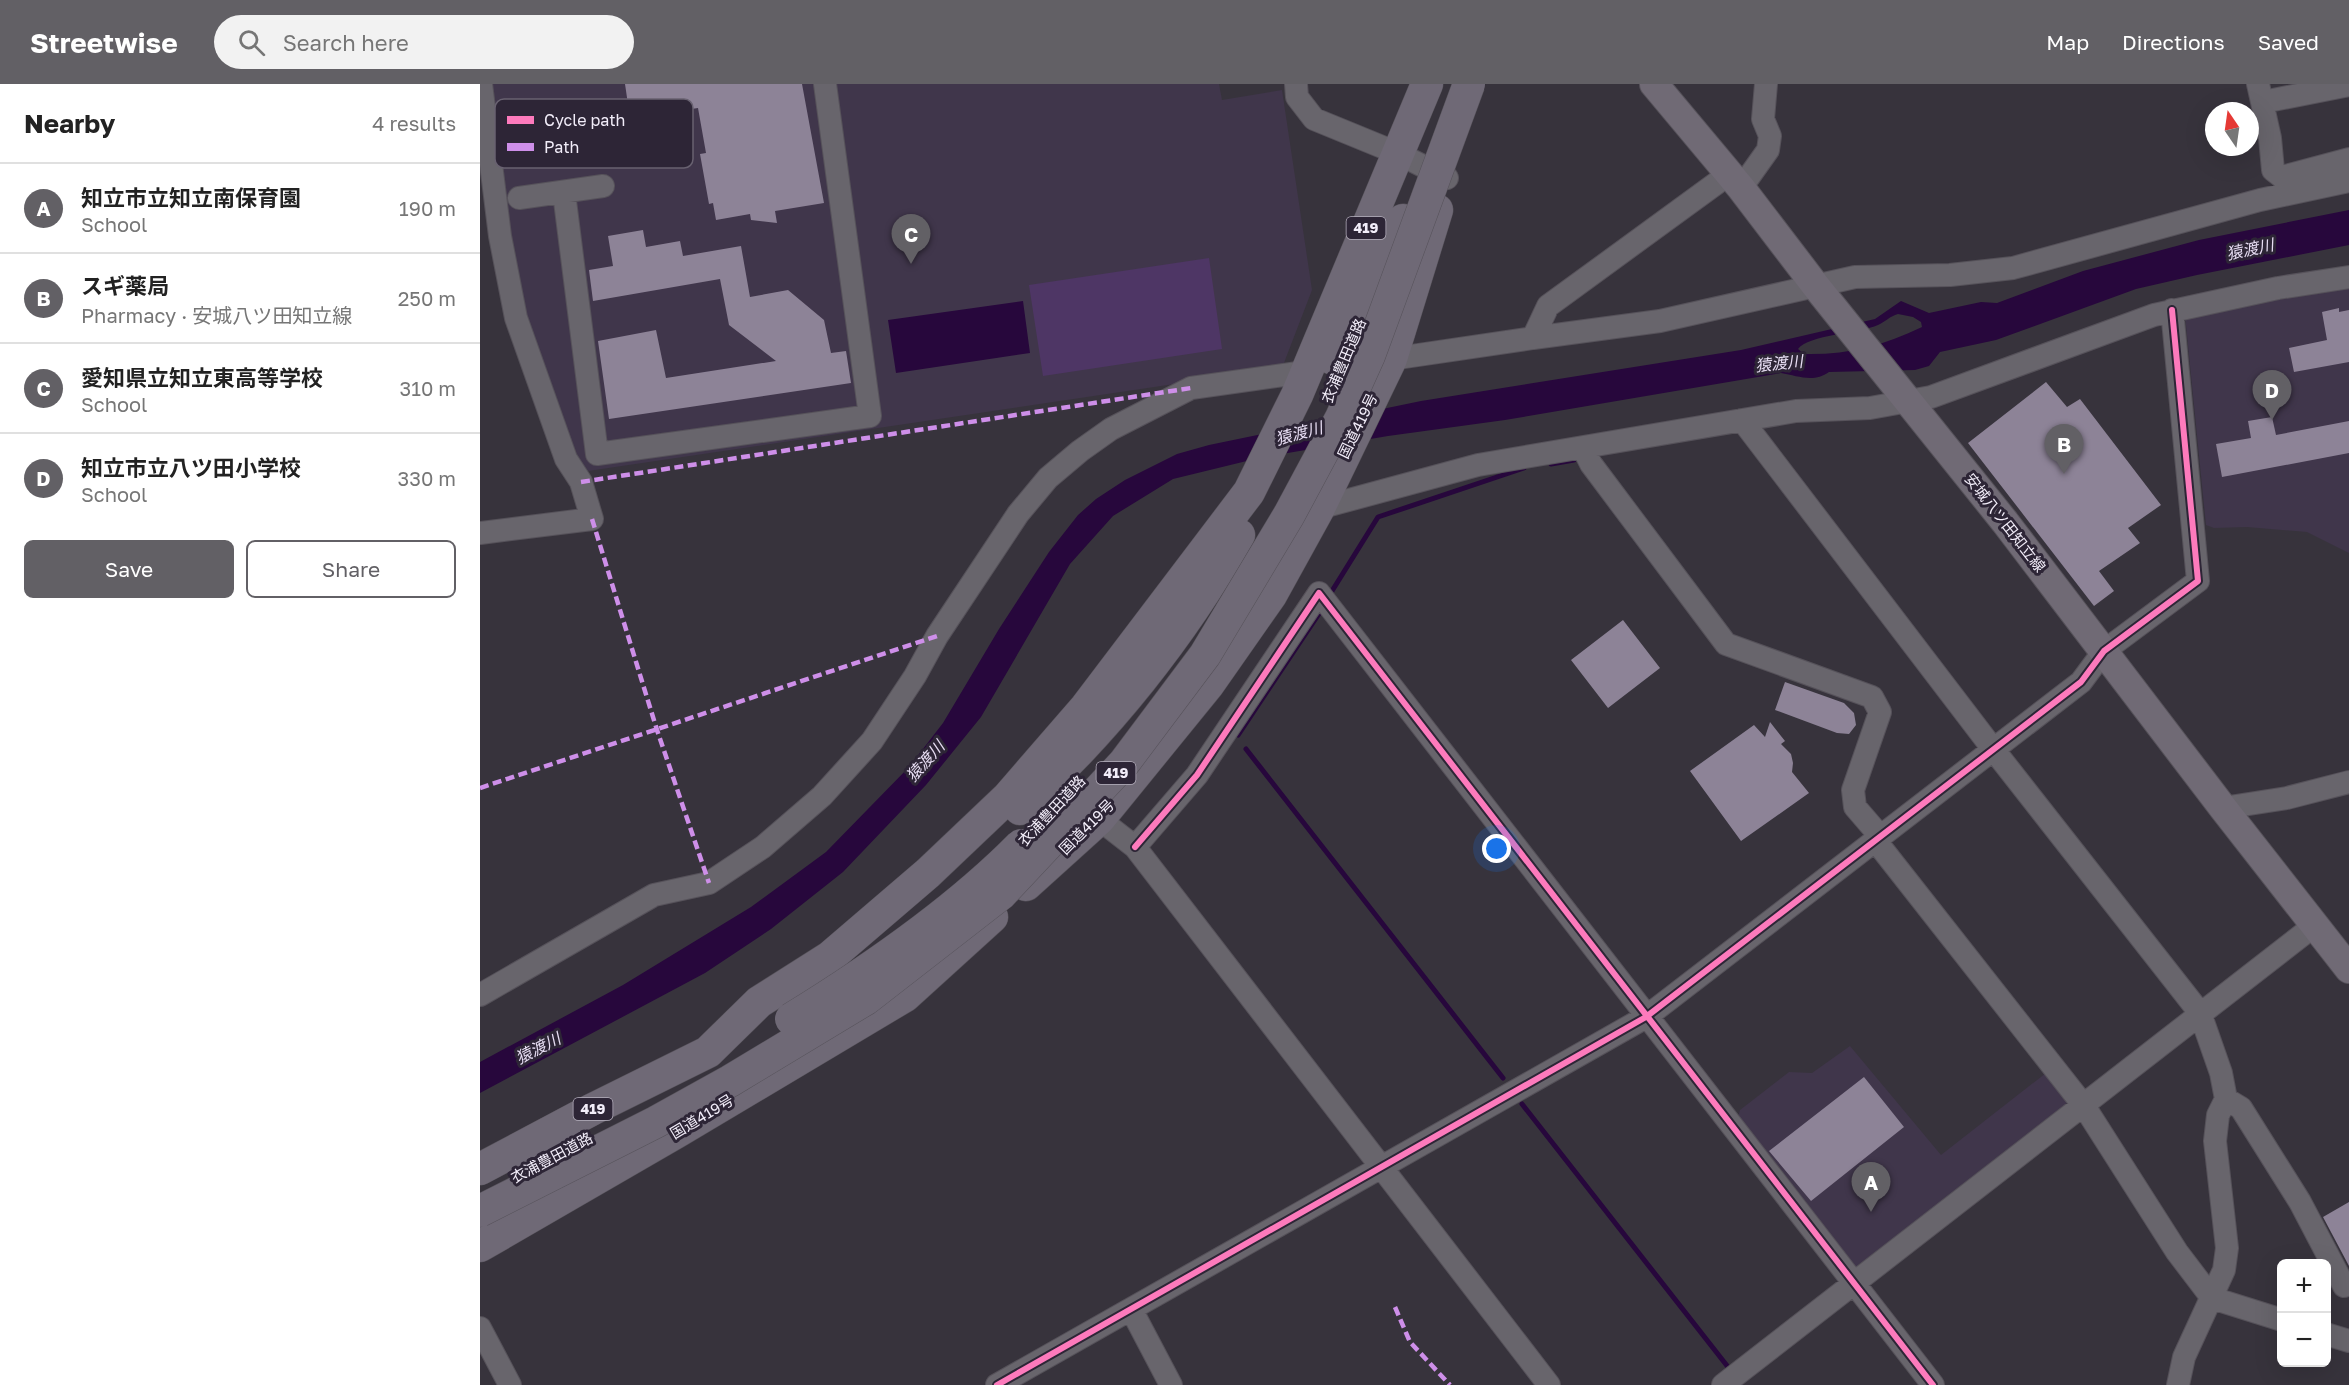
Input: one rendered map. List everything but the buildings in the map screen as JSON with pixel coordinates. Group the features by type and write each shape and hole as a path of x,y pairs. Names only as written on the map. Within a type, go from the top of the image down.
{"highway":[{"name":"419","path":"480,1169 708,1052 759,1002 830,957 928,873 1008,797 1086,707 1249,492 1301,384 1427,84"},
{"name":"衣浦豊田道路","path":"480,1196 625,1119 824,999 908,940 999,867 1124,734 1204,622 1253,547 1302,457 1403,220 1454,84"},
{"name":"衣浦豊田道路","path":"480,1211 656,1122 866,999 1001,894 1124,763 1205,655 1288,515 1341,418 1369,356 1469,84"},
{"name":"国道419号","path":"480,1246 905,996 1099,819 1214,676 1271,595 1324,496 1391,359 1447,178 1480,84"},
{"name":"衣浦豊田道路","path":"708,1052 771,1015 872,942 1061,772 1126,697 1167,645 1222,564 1274,474 1403,220"},
{"name":"衣浦豊田道路","path":"480,1233 555,1191 656,1122"}],"main road":[{"name":"安城八ツ田知立線","path":"1654,84 1735,181 1909,401 2349,969"}],"street":[{"path":"480,533 592,519 581,482 566,459 516,318 490,231 481,84"},
{"path":"564,193 597,454 870,416 825,84"},
{"path":"1296,84 1297,97 1314,119 1397,153 1447,178"},
{"path":"1533,338 1548,306 1735,181 1768,150 1770,136 1763,119 1766,84"},
{"path":"2349,85 2261,93 2273,170 2282,177 2349,159"},
{"path":"1391,359 1660,321 1819,290 1855,277 1950,275 2013,268 2260,200 2349,181"},
{"path":"519,198 603,186"},
{"path":"1324,496 1478,465 1797,411 1870,408 1931,397 2172,310 2278,288 2349,277"},
{"path":"997,1385 1646,1017 2081,682 2104,651 2198,582 2172,310"},
{"path":"480,995 654,895 709,883 763,847 822,796 872,741 915,676 937,636 1018,514 1048,478 1080,451 1112,429 1191,388 1301,384"},
{"path":"1742,420 1993,749 2200,1014 2221,1073 2226,1099 2218,1115 2215,1141 2227,1248 2224,1270 2184,1356 2178,1385"},
{"path":"1583,448 1591,464 1726,644 1872,697 1880,712 1853,790 1855,807 2084,1106 2177,1252 2212,1298 2277,1318"},
{"path":"1135,847 1197,775 1319,593 1933,1385"},
{"path":"2223,808 2287,798 2349,782"},
{"path":"1099,819 1135,847 1549,1385"},
{"path":"1723,1385 2315,925"},
{"path":"2226,1099 2241,1108 2300,1202 2344,1286"},
{"path":"1131,1309 1171,1385"},
{"path":"480,1328 510,1385"},
{"path":"2331,1336 2349,1341"}],"shaded area":[{"path":"491,84 1219,84 1222,100 1282,90 1312,290 1282,368 588,471 573,452 523,315 508,239 500,168 693,168 693,99 495,99 495,120"},
{"path":"1209,258 1222,349 1043,376 1029,285"},
{"path":"2349,284 2349,553 2307,532 2247,527 2214,528 2206,525 2185,315"},
{"path":"1850,1046 1941,1155 2046,1073 2067,1097 2066,1106 1862,1268 1854,1268 1737,1121 1740,1110 1789,1072 1812,1073"}],"water":[{"name":"猿渡川","path":"2349,210 2349,245 2136,289 1996,340 1940,352 1929,366 1915,370 1829,372 1812,378 1781,373 1505,420 1388,436 1259,458 1173,479 1113,516 1070,564 981,717 926,785 843,872 771,929 705,973 480,1093 480,1062 623,985 751,907 826,852 909,767 943,723 999,629 1049,552 1078,515 1096,499 1125,480 1177,454 1209,445 1421,401 1741,350 1875,319 1901,301 1929,313 1981,302 1997,303 2083,271 2199,240","holes":["1898,314 1913,317 1921,322 1922,327 1865,348 1820,354 1804,354 1798,349 1812,340 1870,328"]},
{"path":"1023,301 1030,353 896,373 888,320"}],"waterway":[{"path":"1551,464 1574,460"},
{"path":"1332,591 1378,517 1524,468"},
{"path":"1238,735 1320,612"},
{"path":"1246,749 1503,1078"},
{"path":"1522,1104 1728,1367"}],"marked path":[{"path":"581,482 1191,388"},
{"path":"592,519 657,730 709,883"},
{"path":"480,788 937,636"},
{"path":"1395,1307 1410,1342 1450,1385"}],"cycle path":[{"path":"997,1385 1646,1017 2081,682 2104,651 2198,581 2172,310"},
{"path":"1135,847 1197,775 1319,593 1933,1385"}],"place":[{"name":"愛知県立知立東高等学校","path":"911,264"},
{"name":"知立市立八ツ田小学校","path":"2272,420"},
{"name":"スギ薬局","path":"2064,474"},
{"name":"知立市立知立南保育園","path":"1871,1212"}]}
